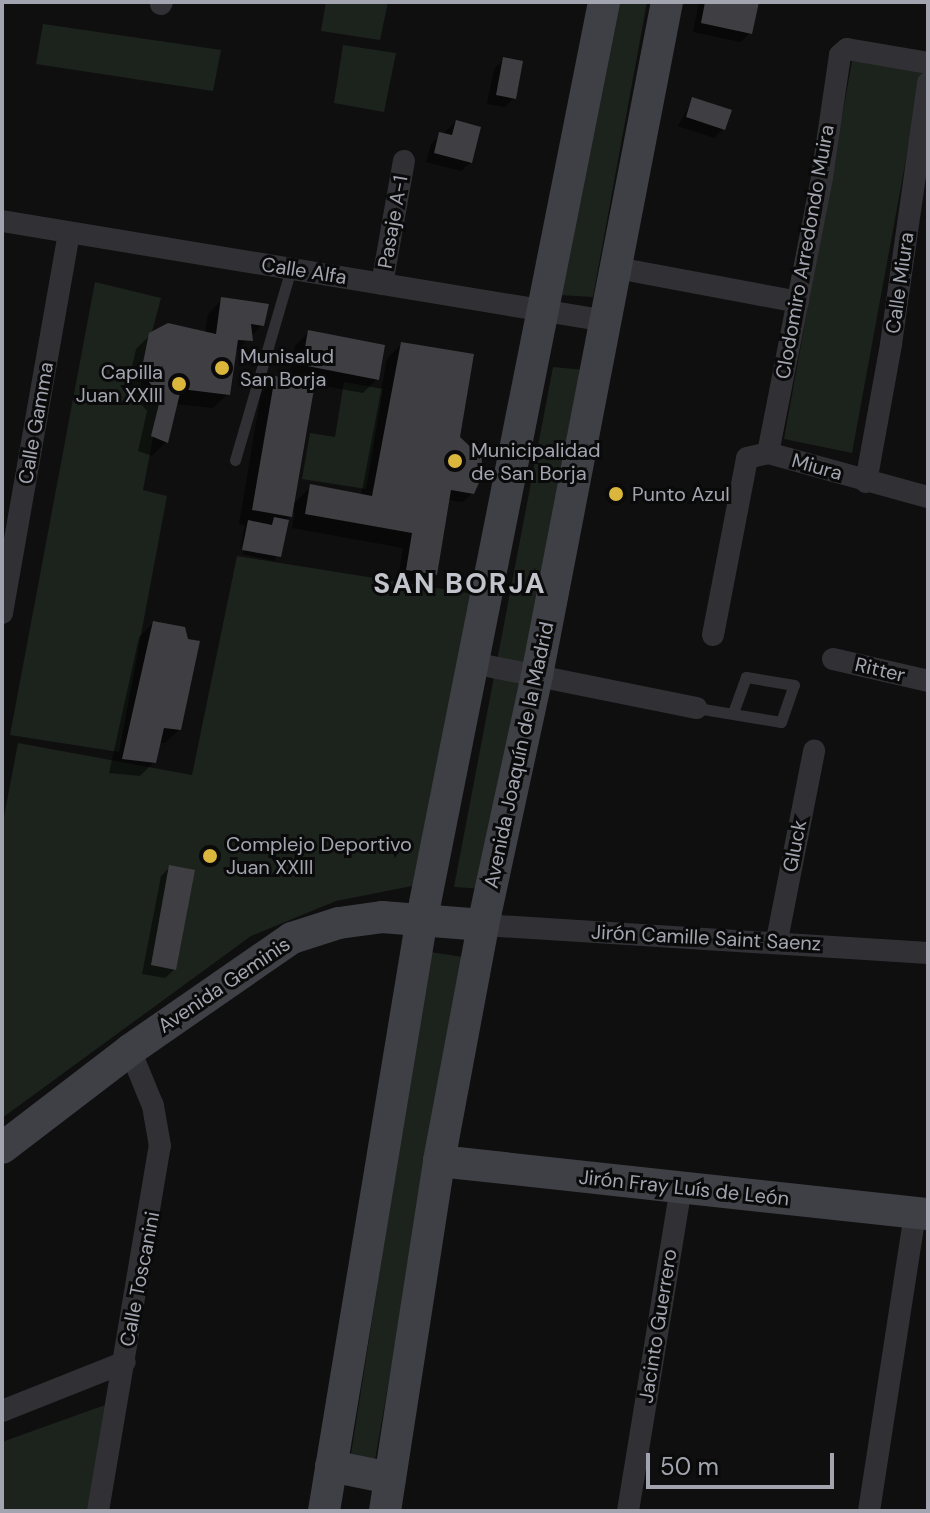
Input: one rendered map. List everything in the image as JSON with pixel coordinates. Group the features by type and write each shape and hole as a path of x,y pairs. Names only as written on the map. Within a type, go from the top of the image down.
{"street":[{"path":"324,1511 422,918 604,2"},
{"name":"Avenida Joaquín de la Madrid","path":"385,1511 439,1161 483,925 537,675 667,2"},
{"name":"Clodomiro Arredondo Muira","path":"768,453 798,302 841,52 928,63"},
{"name":"Calle Miura","path":"866,482 891,344 928,83"},
{"name":"Pasaje A-1","path":"382,284 404,161"},
{"name":"Calle Alfa","path":"2,221 606,321"},
{"name":"Calle Gamma","path":"3,605 69,233"},
{"path":"617,268 798,302"},
{"path":"713,635 747,458 768,453"},
{"name":"Miura","path":"768,453 928,497"},
{"name":"Ritter","path":"833,659 928,681"},
{"path":"473,663 697,708"},
{"name":"Gluck","path":"777,940 814,751"},
{"name":"Avenida Geminis","path":"2,1148 130,1050 292,938 339,923 422,918 483,925"},
{"name":"Jirón Camille Saint Saenz","path":"483,925 777,940 928,953"},
{"name":"Calle Toscanini","path":"98,1511 160,1146 153,1106 130,1050"},
{"name":"Jirón Fray Luís de León","path":"439,1161 921,1213"},
{"name":"Jacinto Guerrero","path":"628,1511 681,1188"},
{"path":"869,1511 921,1213"},
{"path":"2,1411 125,1362"},
{"path":"331,1466 390,1478"}],"lane":[{"path":"235,460 291,269"},
{"path":"697,708 784,721 794,685 746,677 733,713"}],"shaded area":[{"path":"326,2 388,2 380,40 321,31"},
{"path":"614,2 647,2 593,297 559,295"},
{"path":"43,24 221,50 213,91 36,64"},
{"path":"343,45 396,53 384,112 334,103"},
{"path":"853,56 923,67 852,453 784,439"},
{"path":"95,282 161,298 141,373 141,390 161,396 143,490 167,496 119,752 10,735"},
{"path":"553,367 585,370 485,889 454,887"},
{"path":"344,382 383,389 366,489 302,479 310,433 335,437"},
{"name":"Complejo Deportivo Juan XXIII","path":"237,556 474,594 412,886 336,901 251,936 2,1118 2,827 18,743 192,775"},
{"path":"430,952 463,957 375,1460 351,1454"},
{"path":"105,1405 88,1511 2,1511 2,1442"}],"building":[{"path":"705,2 759,2 752,34 701,23"},
{"path":"503,57 523,61 516,99 496,95"},
{"path":"692,97 732,110 725,130 686,117"},
{"path":"456,120 481,127 472,163 434,153 439,132 452,135"},
{"name":"Capilla Juan XXIII","path":"221,297 269,304 264,326 251,324 253,341 238,340 230,395 181,389 168,443 151,436 161,396 141,373 149,333 168,323 216,334"},
{"path":"308,330 385,345 379,380 302,365"},
{"path":"401,342 474,354 460,437 482,458 481,478 474,494 451,490 437,575 406,570 412,533 305,514 310,484 372,496"},
{"path":"275,376 315,383 292,517 252,510"},
{"path":"274,517 289,520 281,557 242,550 248,520 272,525"},
{"path":"153,621 185,627 188,639 200,641 181,730 164,728 156,763 122,759"},
{"path":"169,865 195,870 176,970 151,965"}],"place":[{"name":"Munisalud San Borja","path":"222,368"},
{"name":"Capilla Juan XXIII","path":"179,384"},
{"name":"Municipalidad de San Borja","path":"455,461"},
{"name":"Punto Azul","path":"616,494"},
{"name":"Complejo Deportivo Juan XXIII","path":"210,856"}],"district":[{"name":"SAN BORJA","path":"460,584"}]}
